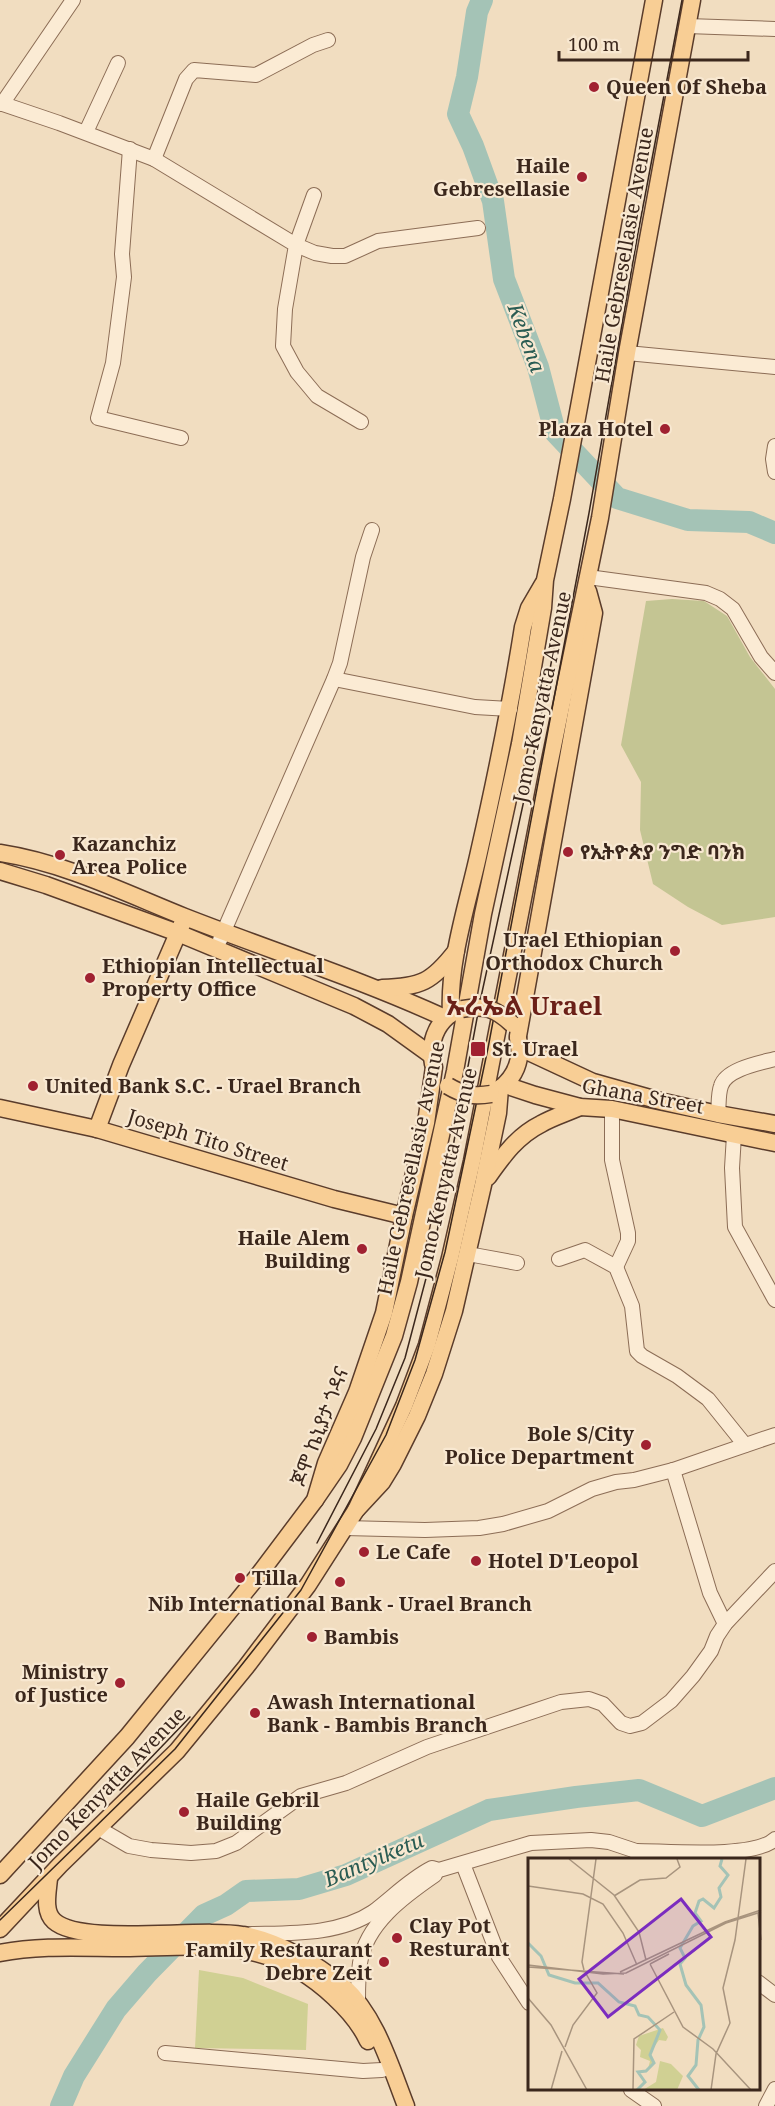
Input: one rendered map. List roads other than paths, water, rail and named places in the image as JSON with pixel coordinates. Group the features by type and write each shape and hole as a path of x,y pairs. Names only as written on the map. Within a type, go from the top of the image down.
{"main road":[{"name":"Haile Gebresellasie Avenue","path":"315,1500 339,1465 353,1438 394,1336 409,1282 454,1071 483,914 520,744 543,608 545,580 654,0"},
{"name":"Haile Gebresellasie Avenue","path":"600,518 627,353 692,0"},
{"name":"Jomo Kenyatta Avenue","path":"0,1929 60,1865 177,1751 246,1667 294,1603 345,1528 385,1452 427,1345 450,1258 489,1078 547,775 600,518"},
{"name":"Haile Gebresellasie Avenue","path":"453,1013 450,995 457,949 510,709 523,627 529,608 545,580"},
{"path":"0,872 74,894 178,933 376,1016 432,1061 440,1078 462,1094 478,1097 499,1089 514,1074 519,1062 517,1036 594,613 588,581"},
{"path":"0,854 27,857 56,866 185,917 453,1013"},
{"path":"98,1129 121,1065 185,917"},
{"path":"378,988 401,988 428,981 439,972 457,949"},
{"path":"432,1061 434,1035 453,1013 477,1006 490,1008 502,1015 517,1036"},
{"name":"Ghana Street","path":"517,1036 593,1082 718,1114 775,1124"},
{"name":"ጆሞ ኬኒያታ ጎዳና","path":"0,1875 127,1737 257,1577 315,1500 326,1462 357,1392 384,1313 426,1122 432,1061"},
{"path":"356,1510 387,1473 417,1416 434,1374 454,1311 468,1254 498,1113 499,1089"},
{"name":"Ghana Street","path":"499,1089 535,1095 580,1107 612,1109 775,1143"},
{"path":"483,1185 505,1153 523,1135 541,1124 580,1107"},
{"name":"Joseph Tito Street","path":"0,1108 98,1129 333,1199 404,1216"},
{"path":"49,1878 47,1911 52,1920 60,1926 89,1934 125,1940"},
{"path":"0,1953 17,1949 125,1940 200,1939 241,1934 281,1948 303,1958 342,1986 358,2001 372,2025 406,2106"},
{"path":"200,1939 284,1962 316,1981 350,2012 365,2034 382,2070 394,2106"}],"street":[{"path":"73,0 1,104 86,132 154,159 296,245 315,253 345,256 378,241 478,228"},
{"path":"687,26 775,29"},
{"path":"154,159 186,78 194,70 256,75 313,45 328,40"},
{"path":"86,132 118,63"},
{"path":"130,149 122,254 124,277 112,363 98,418 181,438"},
{"path":"314,195 296,245 285,309 283,346 297,372 317,396 361,422"},
{"path":"627,353 775,367"},
{"path":"775,446 773,459 775,472"},
{"path":"216,948 334,679 363,557 372,530"},
{"path":"588,581 706,593 720,599 734,609 761,657 775,673"},
{"path":"334,679 475,708 510,709"},
{"path":"718,1114 720,1087 725,1078 740,1070 775,1059"},
{"path":"612,1109 612,1160 628,1233 628,1241 616,1267"},
{"path":"734,1135 732,1168 735,1227 775,1300"},
{"path":"559,1259 585,1250 616,1267 632,1306 637,1351 708,1399 745,1445"},
{"path":"468,1254 517,1263"},
{"path":"345,1528 436,1530 479,1528 503,1524 548,1511 592,1489 673,1470 775,1435"},
{"path":"673,1470 710,1593 725,1624"},
{"path":"98,1828 129,1846 191,1853 216,1851 236,1843 301,1797 346,1783 427,1747 561,1701 589,1699 603,1704 621,1724 630,1726 642,1723 671,1701 693,1676 711,1651 725,1624 775,1571"},
{"path":"358,2001 359,1965 368,1938 391,1910 440,1870 531,1843 591,1840 609,1842 637,1856 740,1852 765,1847 775,1839"},
{"path":"463,1864 500,1957 528,2001"},
{"path":"227,1947 241,1934 297,1933 348,1924 371,1913 423,1872 432,1868 440,1870"},
{"path":"760,1983 775,1995"},
{"path":"165,2053 363,2071 382,2070"},
{"path":"766,2106 775,2089"},
{"path":"633,2091 654,2106"}],"waterway":[{"name":"Kebena","path":"482,0 477,12 467,77 458,114 473,146 493,201 504,279 538,367 555,432 617,498 688,520 749,522 775,533"},
{"name":"Bantyiketu","path":"61,2106 74,2076 116,2009 147,1973 204,1915 226,1905 246,1891 299,1889 346,1875 489,1810 639,1790 702,1816 775,1788"}],"tram line":[{"path":"0,1920 175,1749 301,1590 386,1435 415,1360 445,1252 488,1048 589,513 682,0"},
{"path":"317,1543 376,1429 405,1358 434,1248 481,997 531,768 559,622"},
{"path":"120,1790 190,1717"}],"place":[{"name":"Queen Of Sheba","path":"594,87"},
{"name":"Haile Gebresellasie","path":"582,177"},
{"name":"Plaza Hotel","path":"665,429"},
{"name":"የኢትዮጵያ ንግድ ባንክ","path":"568,852"},
{"name":"Kazanchiz Area Police","path":"60,855"},
{"name":"Urael Ethiopian Orthodox Church","path":"675,951"},
{"name":"Ethiopian Intellectual Property Office","path":"90,978"},
{"name":"St. Urael","path":"478,1049"},
{"name":"United Bank S.C. - Urael Branch","path":"33,1086"},
{"name":"Haile Alem Building","path":"362,1249"},
{"name":"Bole S/City Police Department","path":"646,1445"},
{"name":"Le Cafe","path":"364,1552"},
{"name":"Hotel D'Leopol","path":"476,1561"},
{"name":"Tilla","path":"240,1578"},
{"name":"Nib International Bank - Urael Branch","path":"340,1582"},
{"name":"Bambis","path":"312,1637"},
{"name":"Ministry of Justice","path":"120,1683"},
{"name":"Awash International Bank - Bambis Branch","path":"255,1713"},
{"name":"Haile Gebril Building","path":"184,1812"},
{"name":"Clay Pot Resturant","path":"397,1938"},
{"name":"Family Restaurant Debre Zeit","path":"384,1962"}],"district":[{"name":"ኡራኤል Urael","path":"524,1006"}]}
